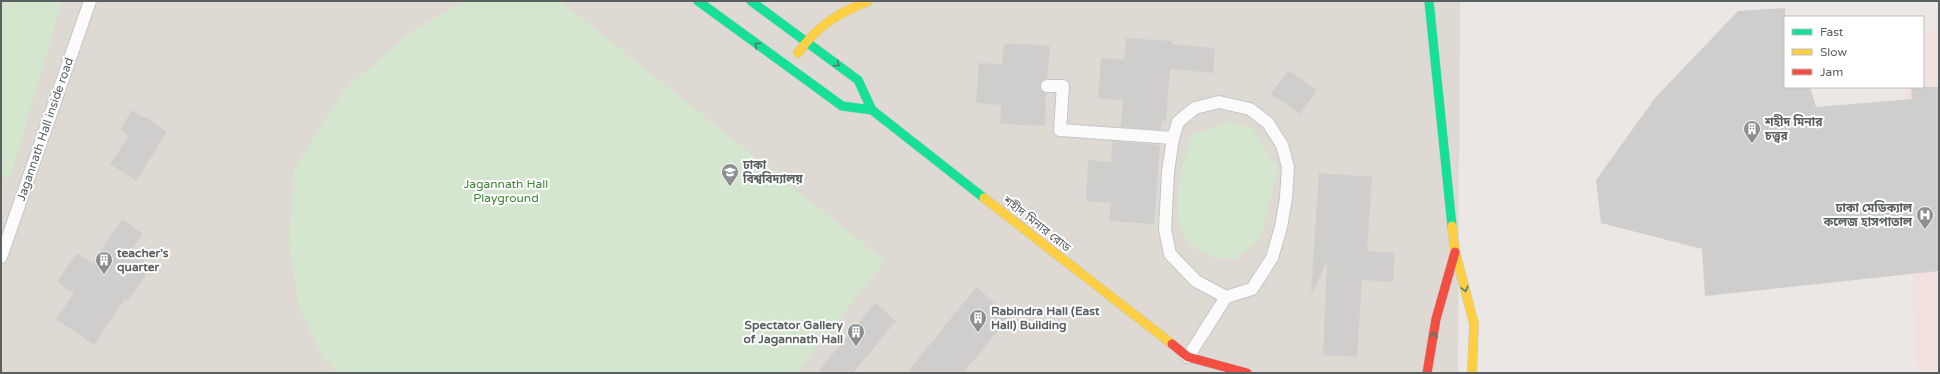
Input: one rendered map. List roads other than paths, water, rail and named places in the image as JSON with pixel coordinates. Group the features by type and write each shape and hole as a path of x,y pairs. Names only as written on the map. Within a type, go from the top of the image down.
{"main road":[{"path":"698,1 842,106 872,110"},
{"name":"শহীদ মিনার রোড","path":"751,1 858,80 872,110 1191,362 1247,373"},
{"path":"788,68 806,41 829,19 868,1"},
{"path":"1429,1 1455,251 1474,324 1472,373"},
{"path":"1427,373 1436,319 1455,251"}],"lane":[{"name":"Jagannath Hall inside road","path":"1,257 90,1"},
{"path":"1046,86 1063,86 1060,130 1172,138"},
{"path":"1191,362 1226,298 1252,288 1272,258 1281,227 1286,198 1288,167 1282,146 1268,123 1250,109 1219,102 1195,108 1178,122 1172,138 1168,172 1165,229 1170,254 1196,280 1226,298"}],"place":[{"name":"শহীদ মিনার চত্ত্বর","path":"1752,144"},
{"name":"ঢাকা বিশ্ববিদ্যালয়","path":"730,187"},
{"name":"ঢাকা মেডিক্যাল কলেজ হাসপাতাল","path":"1925,230"},
{"name":"teacher's quarter","path":"104,275"},
{"name":"Rabindra Hall (East Hall) Building","path":"978,333"},
{"name":"Spectator Gallery of Jagannath Hall","path":"856,347"}],"park label":[{"name":"Jagannath Hall Playground","path":"506,191"}]}
